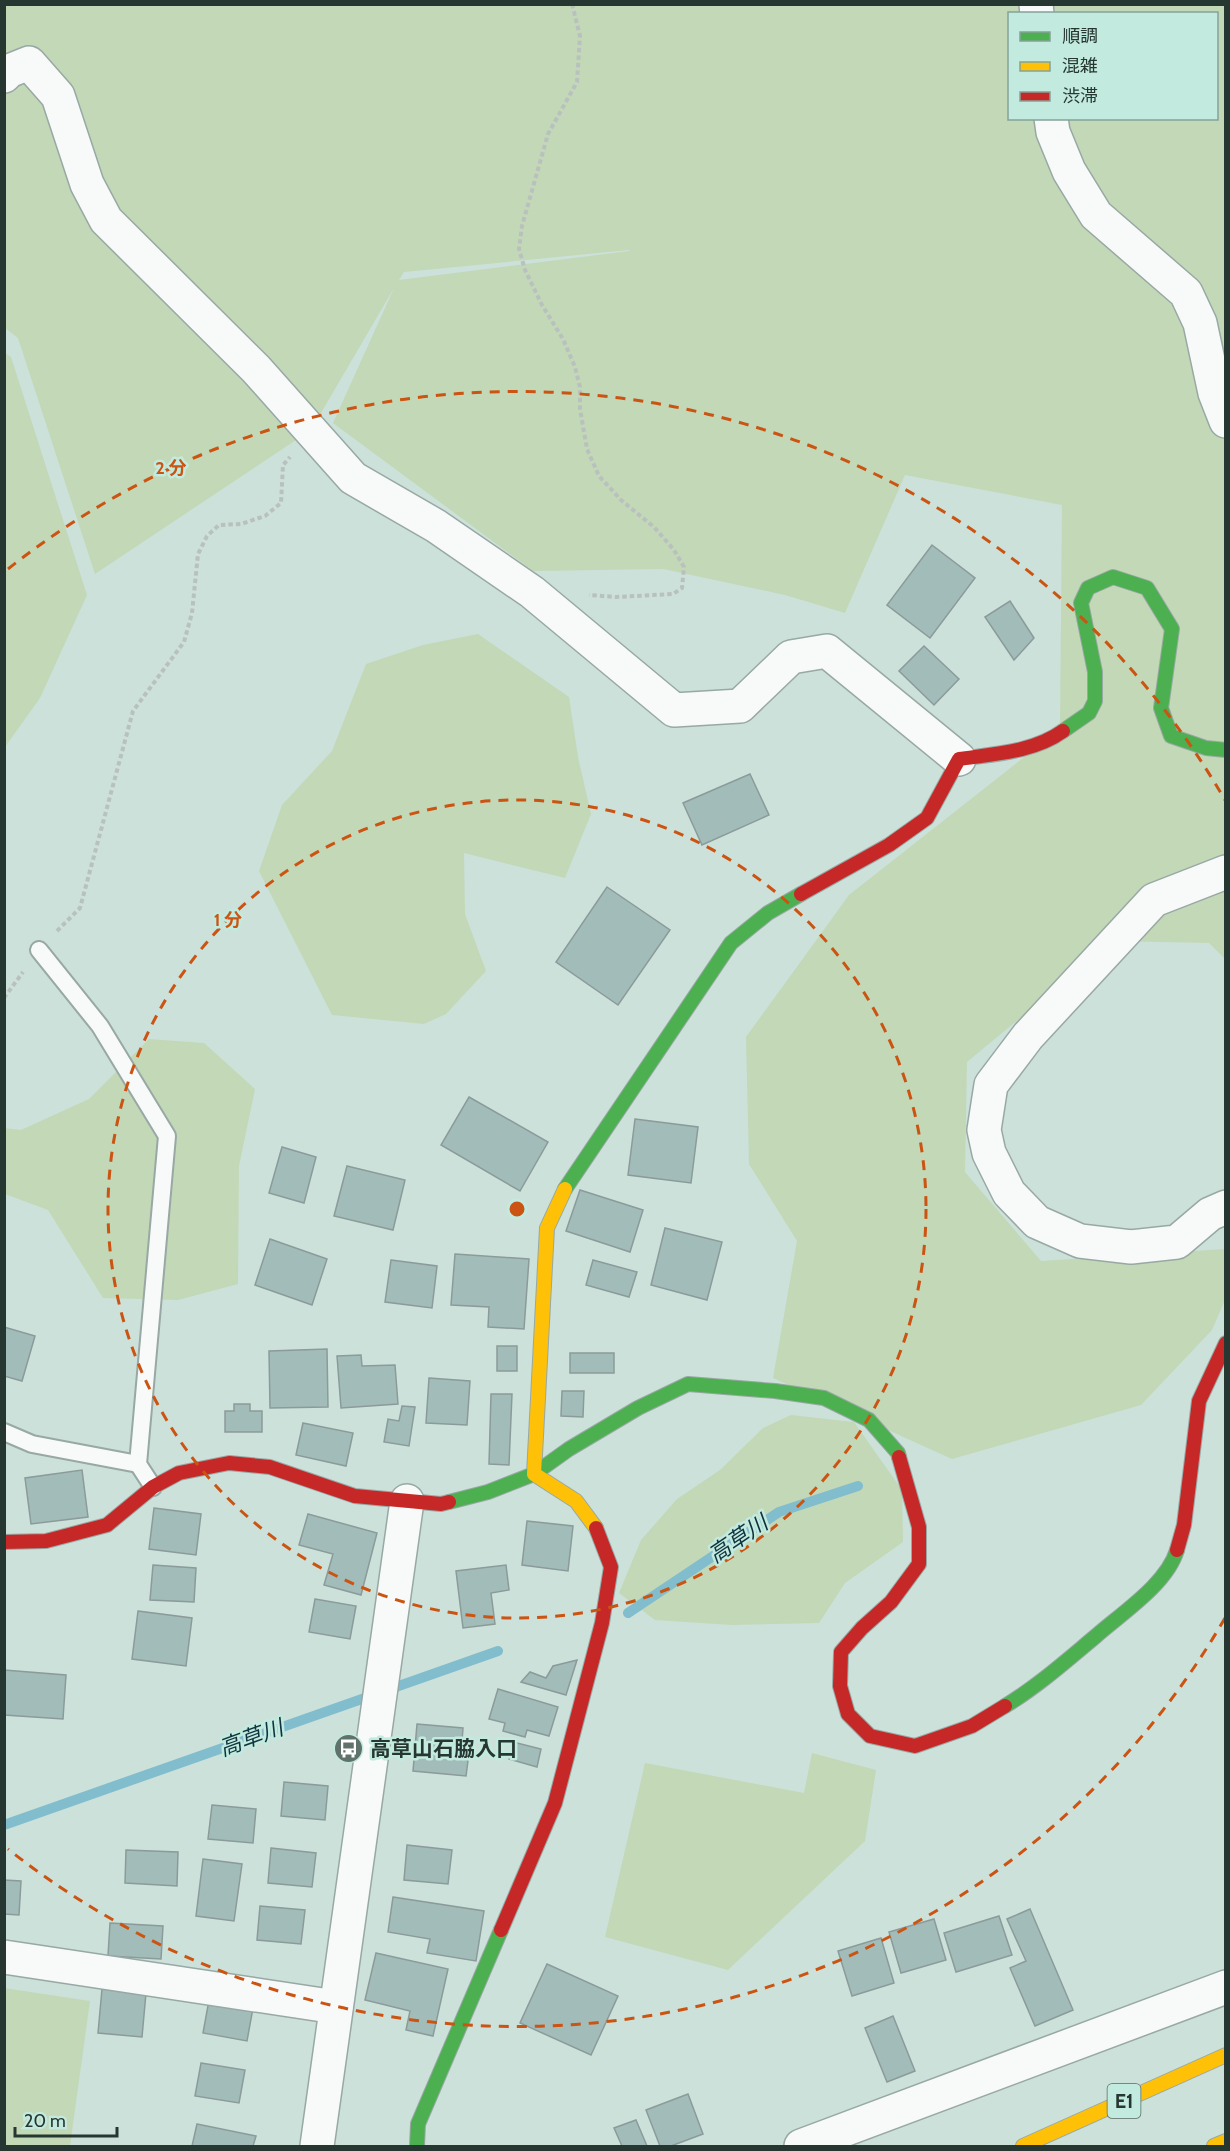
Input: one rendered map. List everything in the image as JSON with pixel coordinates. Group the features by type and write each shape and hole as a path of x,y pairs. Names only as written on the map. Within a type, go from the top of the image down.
{"main road":[{"path":"534,1474 547,1227 565,1188 731,943 768,913 889,845 927,818 959,759 1010,752 1051,740 1089,713 1095,701 1095,672 1081,603 1088,588 1113,577 1147,588 1172,629 1161,708 1171,736 1206,748 1226,750"},
{"path":"4,1542 46,1540 107,1525 153,1487 179,1473 229,1463 270,1467 355,1496 441,1504 488,1492 534,1474 569,1449 638,1408 688,1384 775,1391 824,1398 869,1420 898,1453 919,1527 919,1564 891,1602 862,1628 842,1652 840,1686 848,1713 870,1736 915,1746 972,1726 1031,1690 1150,1590 1174,1560 1184,1525 1199,1401 1226,1343"},
{"path":"417,2146 418,2124 555,1803 602,1623 611,1567 595,1527 576,1501 534,1474"},
{"name":"E1","path":"1023,2146 1226,2055"},
{"path":"1214,2146 1225,2144"}],"street":[{"path":"4,76 9,71 29,63 58,96 87,184 106,220 256,369 353,478 436,526 532,592 674,710 740,706 791,657 827,651 959,759"},
{"path":"1051,120 1053,132 1070,171 1096,215 1186,293 1200,323 1215,393 1226,421"},
{"path":"1226,872 1154,900 1028,1036 991,1085 984,1130 989,1153 1009,1193 1037,1222 1080,1241 1131,1247 1177,1242 1210,1214 1226,1207"},
{"path":"317,2146 407,1501"},
{"path":"4,1957 336,2007"},
{"path":"801,2146 1226,1987"}],"lane":[{"path":"39,950 100,1026 167,1136 138,1464 153,1487"},
{"path":"4,1432 32,1444 138,1464"}],"path":[{"path":"572,4 580,36 577,82 548,134 522,226 519,249 525,270 542,305 563,339 575,367 580,387 580,409 587,449 599,476 621,501 654,527 674,550 684,567 682,588 673,594 616,597 583,594"},
{"path":"4,998 39,950 80,908 133,711 184,642 192,613 198,554 207,536 219,525 241,524 265,516 281,503 283,465 311,430"}],"green space":[{"path":"5,5 1225,5 1225,959 1209,943 1113,941 967,1062 965,1172 1041,1261 1225,1249 1225,1300 1212,1330 1141,1405 952,1459 773,1378 797,1241 749,1164 746,1037 849,895 1060,729 1062,505 905,475 845,613 785,595 663,569 533,571 333,423 394,288 311,430 95,574 18,338 5,328","holes":["629,251 399,280 404,272"]},
{"path":"5,353 11,357 87,595 40,698 5,747"},
{"path":"478,634 569,697 578,757 591,814 565,878 464,853 465,914 486,971 446,1014 424,1024 332,1015 259,871 282,805 332,751 366,664 423,645"},
{"path":"149,1039 204,1043 255,1089 239,1166 238,1284 178,1300 103,1298 48,1210 5,1194 4,1128 21,1130 89,1099"},
{"path":"791,1415 854,1422 902,1490 903,1542 845,1583 819,1623 732,1625 655,1620 619,1593 641,1540 677,1499 720,1470 763,1428"},
{"path":"812,1753 876,1770 865,1841 728,1970 605,1937 645,1763 804,1793"},
{"path":"4,1988 90,2001 70,2146 5,2146"}],"building":[{"path":"932,545 975,578 930,638 887,605"},
{"path":"1010,601 1034,638 1014,660 985,617"},
{"path":"924,646 959,679 934,705 899,671"},
{"path":"750,774 769,815 702,845 683,803"},
{"path":"607,887 670,930 618,1005 556,962"},
{"path":"469,1097 548,1142 520,1191 441,1145"},
{"path":"635,1119 698,1127 691,1183 628,1175"},
{"path":"282,1147 316,1157 304,1203 269,1193"},
{"path":"347,1166 405,1180 393,1230 334,1216"},
{"path":"580,1190 643,1210 630,1252 566,1231"},
{"path":"665,1228 722,1242 707,1300 651,1285"},
{"path":"270,1239 327,1259 312,1305 255,1285"},
{"path":"455,1254 529,1259 524,1329 488,1327 489,1307 451,1305"},
{"path":"391,1260 437,1266 432,1308 385,1302"},
{"path":"593,1260 637,1272 629,1297 586,1285"},
{"path":"4,1327 35,1336 22,1381 4,1376"},
{"path":"497,1346 517,1346 517,1371 497,1371"},
{"path":"327,1349 328,1407 270,1408 269,1351"},
{"path":"570,1353 614,1353 614,1373 570,1373"},
{"path":"361,1355 362,1366 395,1365 398,1404 341,1408 337,1356"},
{"path":"429,1378 470,1381 467,1425 426,1423"},
{"path":"562,1391 584,1391 583,1417 561,1416"},
{"path":"491,1394 512,1394 509,1465 489,1464"},
{"path":"234,1404 250,1404 250,1411 262,1411 262,1432 225,1432 225,1411 234,1411"},
{"path":"402,1406 415,1407 409,1446 384,1442 388,1419 399,1421"},
{"path":"303,1423 353,1433 346,1466 296,1455"},
{"path":"82,1470 88,1517 31,1524 25,1478"},
{"path":"154,1508 201,1514 196,1555 149,1549"},
{"path":"308,1514 377,1533 361,1595 324,1585 333,1554 299,1545"},
{"path":"527,1521 573,1526 568,1571 522,1565"},
{"path":"153,1565 196,1568 194,1602 150,1600"},
{"path":"506,1565 509,1590 491,1593 495,1624 463,1628 456,1571"},
{"path":"315,1599 356,1606 350,1639 309,1632"},
{"path":"138,1611 192,1618 186,1666 132,1659"},
{"path":"577,1660 566,1695 521,1682 530,1672 546,1678 553,1666"},
{"path":"4,1670 66,1675 63,1719 4,1715"},
{"path":"498,1689 558,1707 549,1736 527,1730 525,1737 503,1731 505,1723 489,1719"},
{"path":"417,1724 463,1728 461,1753 469,1753 466,1776 413,1771"},
{"path":"513,1742 541,1749 537,1767 509,1759"},
{"path":"284,1782 328,1786 325,1820 281,1816"},
{"path":"212,1805 256,1809 253,1843 208,1839"},
{"path":"407,1845 452,1850 448,1884 404,1880"},
{"path":"271,1848 316,1853 312,1887 268,1883"},
{"path":"126,1850 178,1852 177,1886 125,1883"},
{"path":"203,1859 242,1864 234,1921 196,1916"},
{"path":"4,1880 21,1881 19,1915 4,1914"},
{"path":"393,1897 484,1911 476,1961 427,1953 430,1939 388,1932"},
{"path":"260,1906 305,1910 301,1944 257,1940"},
{"path":"1030,1909 1073,2010 1035,2026 1010,1968 1026,1961 1007,1919"},
{"path":"999,1916 1012,1955 956,1972 944,1933"},
{"path":"934,1919 946,1960 901,1973 889,1932"},
{"path":"110,1923 163,1926 161,1959 108,1956"},
{"path":"881,1938 894,1983 852,1996 838,1951"},
{"path":"376,1953 448,1969 433,2036 406,2030 410,2011 365,2000"},
{"path":"547,1964 618,1996 591,2055 520,2023"},
{"path":"102,1989 146,1993 142,2037 98,2033"},
{"path":"209,2000 253,2008 247,2041 203,2033"},
{"path":"893,2016 915,2071 887,2082 865,2028"},
{"path":"201,2063 245,2070 239,2103 195,2096"},
{"path":"688,2094 703,2134 671,2146 660,2146 646,2110"},
{"path":"636,2120 647,2146 622,2146 614,2128"},
{"path":"197,2124 256,2136 253,2146 192,2146"}],"waterway":[{"name":"高草川","path":"628,1613 779,1512 858,1486"},
{"name":"高草川","path":"4,1825 498,1651"}],"traffic: fast":[{"path":"1063,731 1089,713 1095,701 1095,672 1081,603 1088,588 1113,577 1147,588 1172,629 1161,708 1171,736 1206,748 1226,750"},
{"path":"565,1189 731,943 768,913 801,894"},
{"path":"449,1502 488,1492 534,1474 569,1449 638,1408 688,1384 775,1391 824,1398 869,1420 899,1457"},
{"path":"1005,1706 1052,1673 1142,1597 1164,1575 1177,1550"},
{"path":"417,2146 418,2124 501,1930"}],"traffic: slow":[{"path":"565,1189 547,1228 534,1474 576,1501 596,1528"},
{"path":"1023,2146 1226,2055"},
{"path":"1214,2146 1226,2141"}],"traffic: jam":[{"path":"801,894 889,845 927,818 959,759 1027,748 1063,731"},
{"path":"1177,1550 1184,1525 1199,1401 1226,1343"},
{"path":"899,1457 919,1527 919,1564 891,1602 862,1628 841,1652 840,1686 848,1714 870,1736 915,1746 972,1726 1005,1706"},
{"path":"4,1542 46,1541 107,1525 153,1487 179,1473 229,1463 270,1467 355,1496 441,1504 449,1502"},
{"path":"501,1930 555,1803 602,1623 611,1567 596,1528"}],"place":[{"name":"高草山石脇入口","path":"349,1748"}]}
